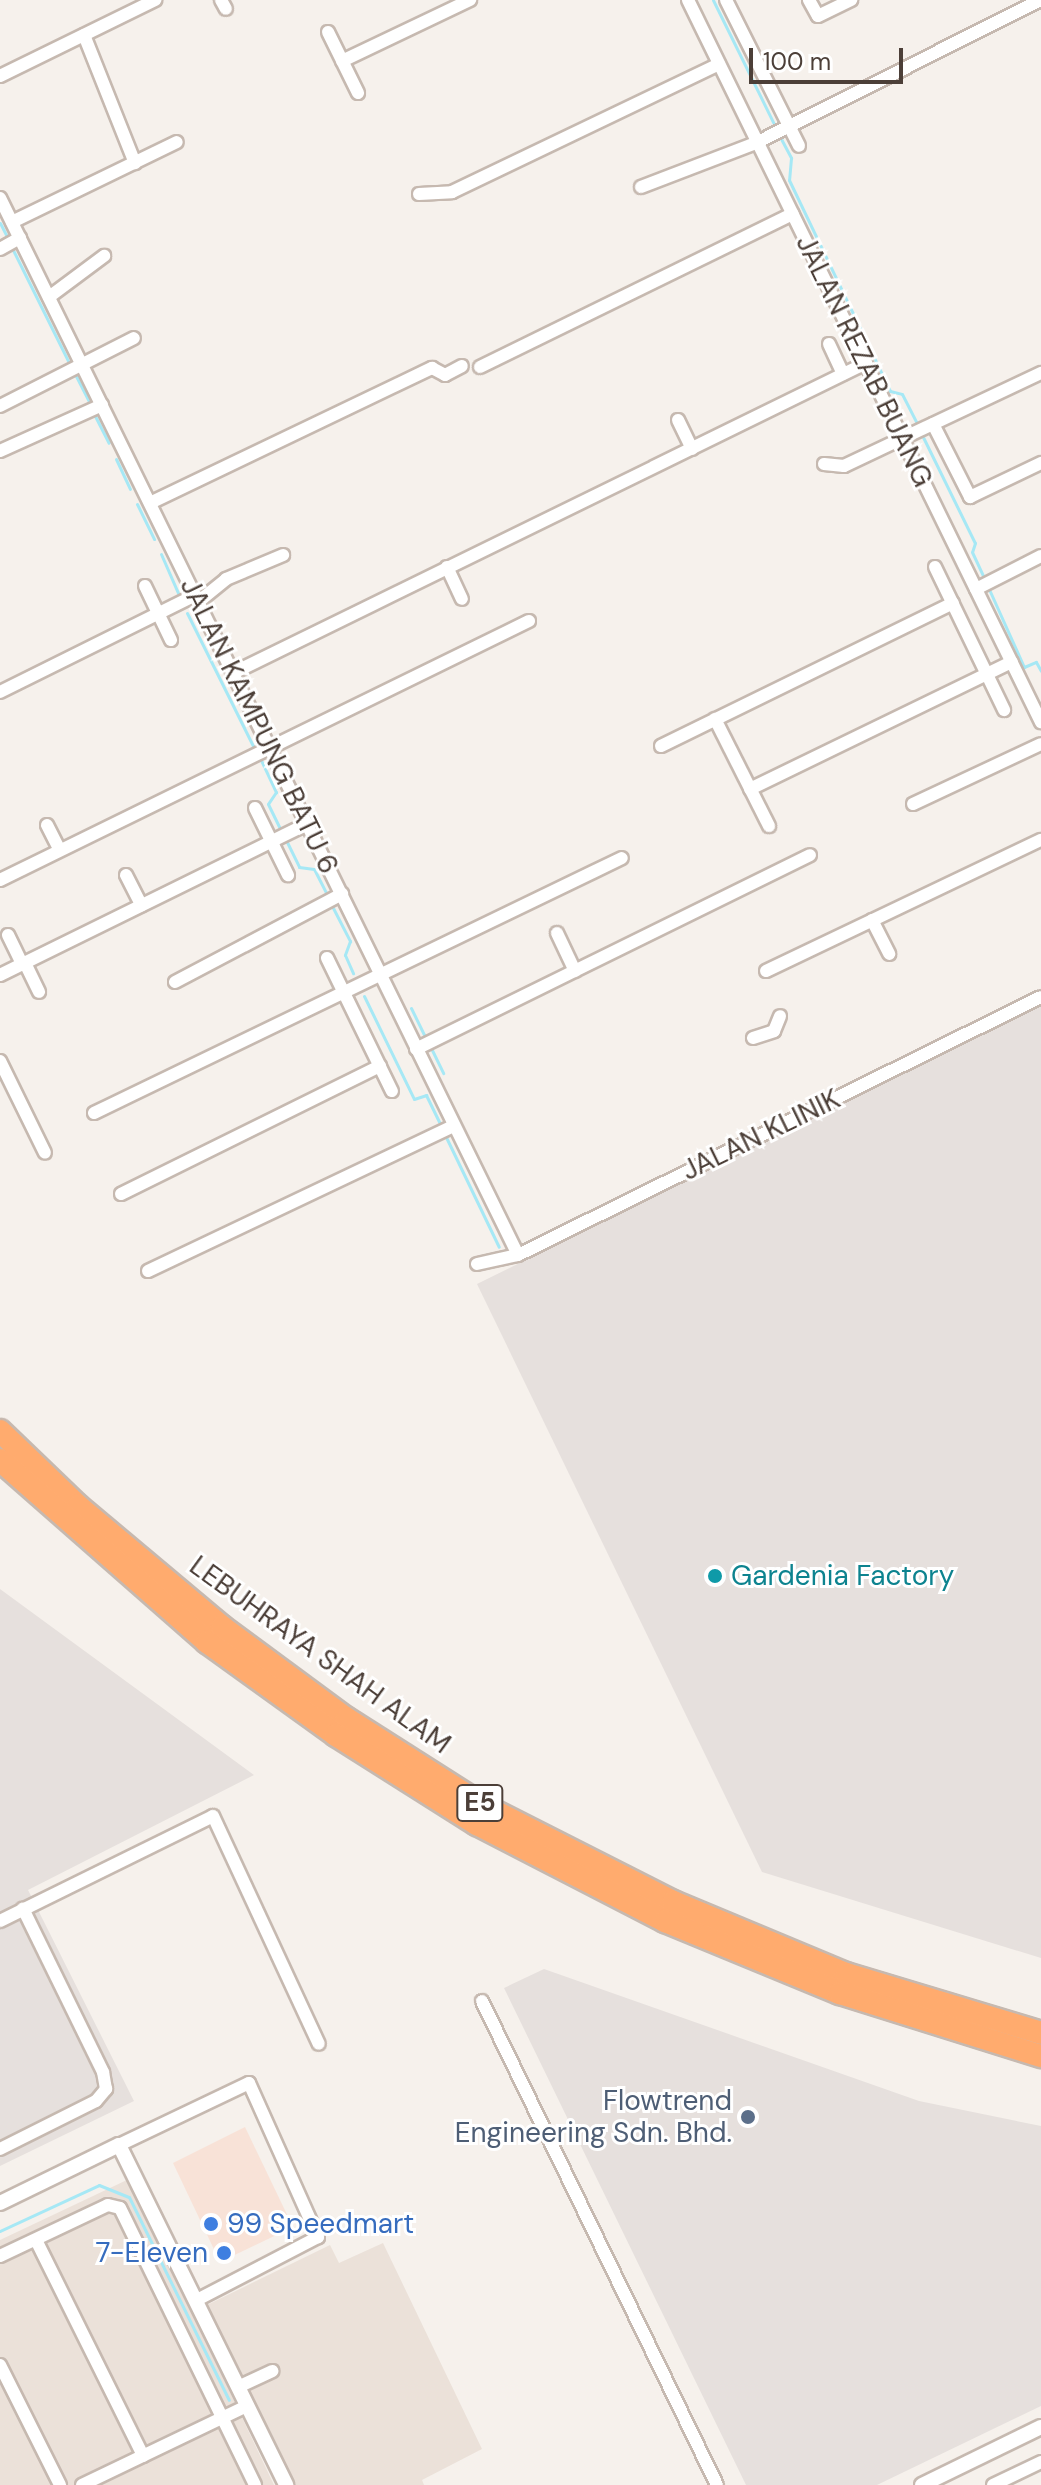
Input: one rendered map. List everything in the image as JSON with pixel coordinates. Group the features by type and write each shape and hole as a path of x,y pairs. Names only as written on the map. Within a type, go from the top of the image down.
{"highway":[{"name":"LEBUHRAYA SHAH ALAM","path":"0,1431 78,1506 222,1627 347,1719 482,1805 673,1902 846,1974 1041,2033"},
{"name":"LEBUHRAYA SHAH ALAM","path":"0,1460 207,1642 336,1735 477,1824 665,1921 810,1981 1041,2056"}],"street":[{"path":"0,76 84,35 136,4 155,0"},
{"path":"342,61 470,0"},
{"name":"JALAN REZAB BUANG","path":"688,0 902,438 986,584 1012,662 1041,722"},
{"path":"726,0 779,129 799,146"},
{"path":"809,0 818,16 851,0"},
{"path":"641,187 758,142 1040,0"},
{"path":"328,32 358,93"},
{"path":"84,35 135,163"},
{"path":"419,194 452,192 719,64"},
{"path":"12,222 177,142"},
{"name":"JALAN KAMPUNG BATU 6","path":"0,198 12,222 10,244 49,297 233,673 263,752 307,824 381,975 423,1045 453,1126 518,1255"},
{"path":"480,367 793,214"},
{"path":"49,297 104,256"},
{"path":"0,406 134,338"},
{"path":"829,344 843,374"},
{"path":"233,673 866,363"},
{"path":"150,503 432,368 445,375 462,366"},
{"path":"824,464 844,466 1041,373"},
{"path":"0,451 102,405"},
{"path":"678,420 692,449"},
{"path":"925,428 970,497 1041,463"},
{"path":"0,692 158,614 197,599 226,579 283,555"},
{"path":"986,584 1041,556"},
{"path":"447,567 462,599"},
{"path":"935,567 1004,710"},
{"path":"145,586 171,640"},
{"path":"661,746 953,603"},
{"path":"0,880 263,752 383,689 529,621"},
{"path":"750,789 1012,662"},
{"path":"715,719 769,826"},
{"path":"913,804 1041,744"},
{"path":"255,808 276,838 288,875"},
{"path":"0,975 307,824"},
{"path":"47,825 60,850"},
{"path":"766,971 1041,840"},
{"path":"423,1045 810,855"},
{"path":"94,1113 622,858"},
{"path":"126,875 141,905"},
{"path":"175,982 342,894"},
{"path":"872,920 889,954"},
{"path":"557,933 575,971"},
{"path":"8,935 39,992"},
{"path":"327,958 392,1091"},
{"name":"JALAN KLINIK","path":"477,1264 518,1255 1041,997"},
{"path":"753,1038 774,1031 780,1016"},
{"path":"0,1061 45,1153"},
{"path":"121,1194 380,1066"},
{"path":"148,1271 453,1126"},
{"path":"0,1921 213,1816 319,2044"},
{"path":"0,2149 96,2101 106,2089 103,2072 23,1909"},
{"path":"482,2001 717,2485"},
{"path":"0,2203 249,2083 318,2237 197,2300"},
{"path":"119,2145 286,2485"},
{"path":"0,2256 115,2205 255,2485"},
{"path":"36,2240 143,2456"},
{"path":"0,2365 60,2485"},
{"path":"238,2387 272,2371"},
{"path":"82,2485 247,2406"},
{"path":"922,2485 1041,2427"},
{"path":"993,2485 1041,2462"}],"shaded area":[{"path":"1041,1006 1041,1958 762,1872 477,1284"},
{"path":"0,1589 254,1775 28,1890 134,2101 0,2166"},
{"path":"544,1969 919,2101 1041,2126 1041,2406 877,2485 746,2485 504,1988"},
{"path":"245,2127 293,2227 220,2262 173,2163"},
{"path":"129,2179 274,2485 0,2485 0,2240"},
{"path":"383,2243 482,2449 422,2480 424,2485 293,2485 207,2305 330,2245 339,2263"}],"waterway":[{"path":"713,0 776,128"},
{"path":"779,135 791,158 789,180 890,391 902,394 919,428"},
{"path":"0,223 8,239"},
{"path":"11,246 68,361"},
{"path":"76,376 88,400"},
{"path":"95,416 109,443"},
{"path":"922,435 975,543 972,552 985,580"},
{"path":"116,459 130,489"},
{"path":"137,504 154,539"},
{"path":"161,554 178,593"},
{"path":"988,587 1024,667 1036,662 1041,671"},
{"path":"187,613 256,752"},
{"path":"260,758 276,792 268,804 282,833"},
{"path":"286,840 299,867 314,869 328,897"},
{"path":"331,904 350,941 345,955 353,973"},
{"path":"364,996 414,1099 426,1095 442,1128"},
{"path":"411,1008 427,1041"},
{"path":"431,1048 443,1073"},
{"path":"445,1135 499,1247"},
{"path":"0,2231 99,2185 129,2197 229,2400"}],"place":[{"name":"Gardenia Factory","path":"715,1576"},
{"name":"Flowtrend Engineering Sdn. Bhd.","path":"748,2117"},
{"name":"99 Speedmart","path":"211,2224"},
{"name":"7-Eleven","path":"224,2253"}]}
